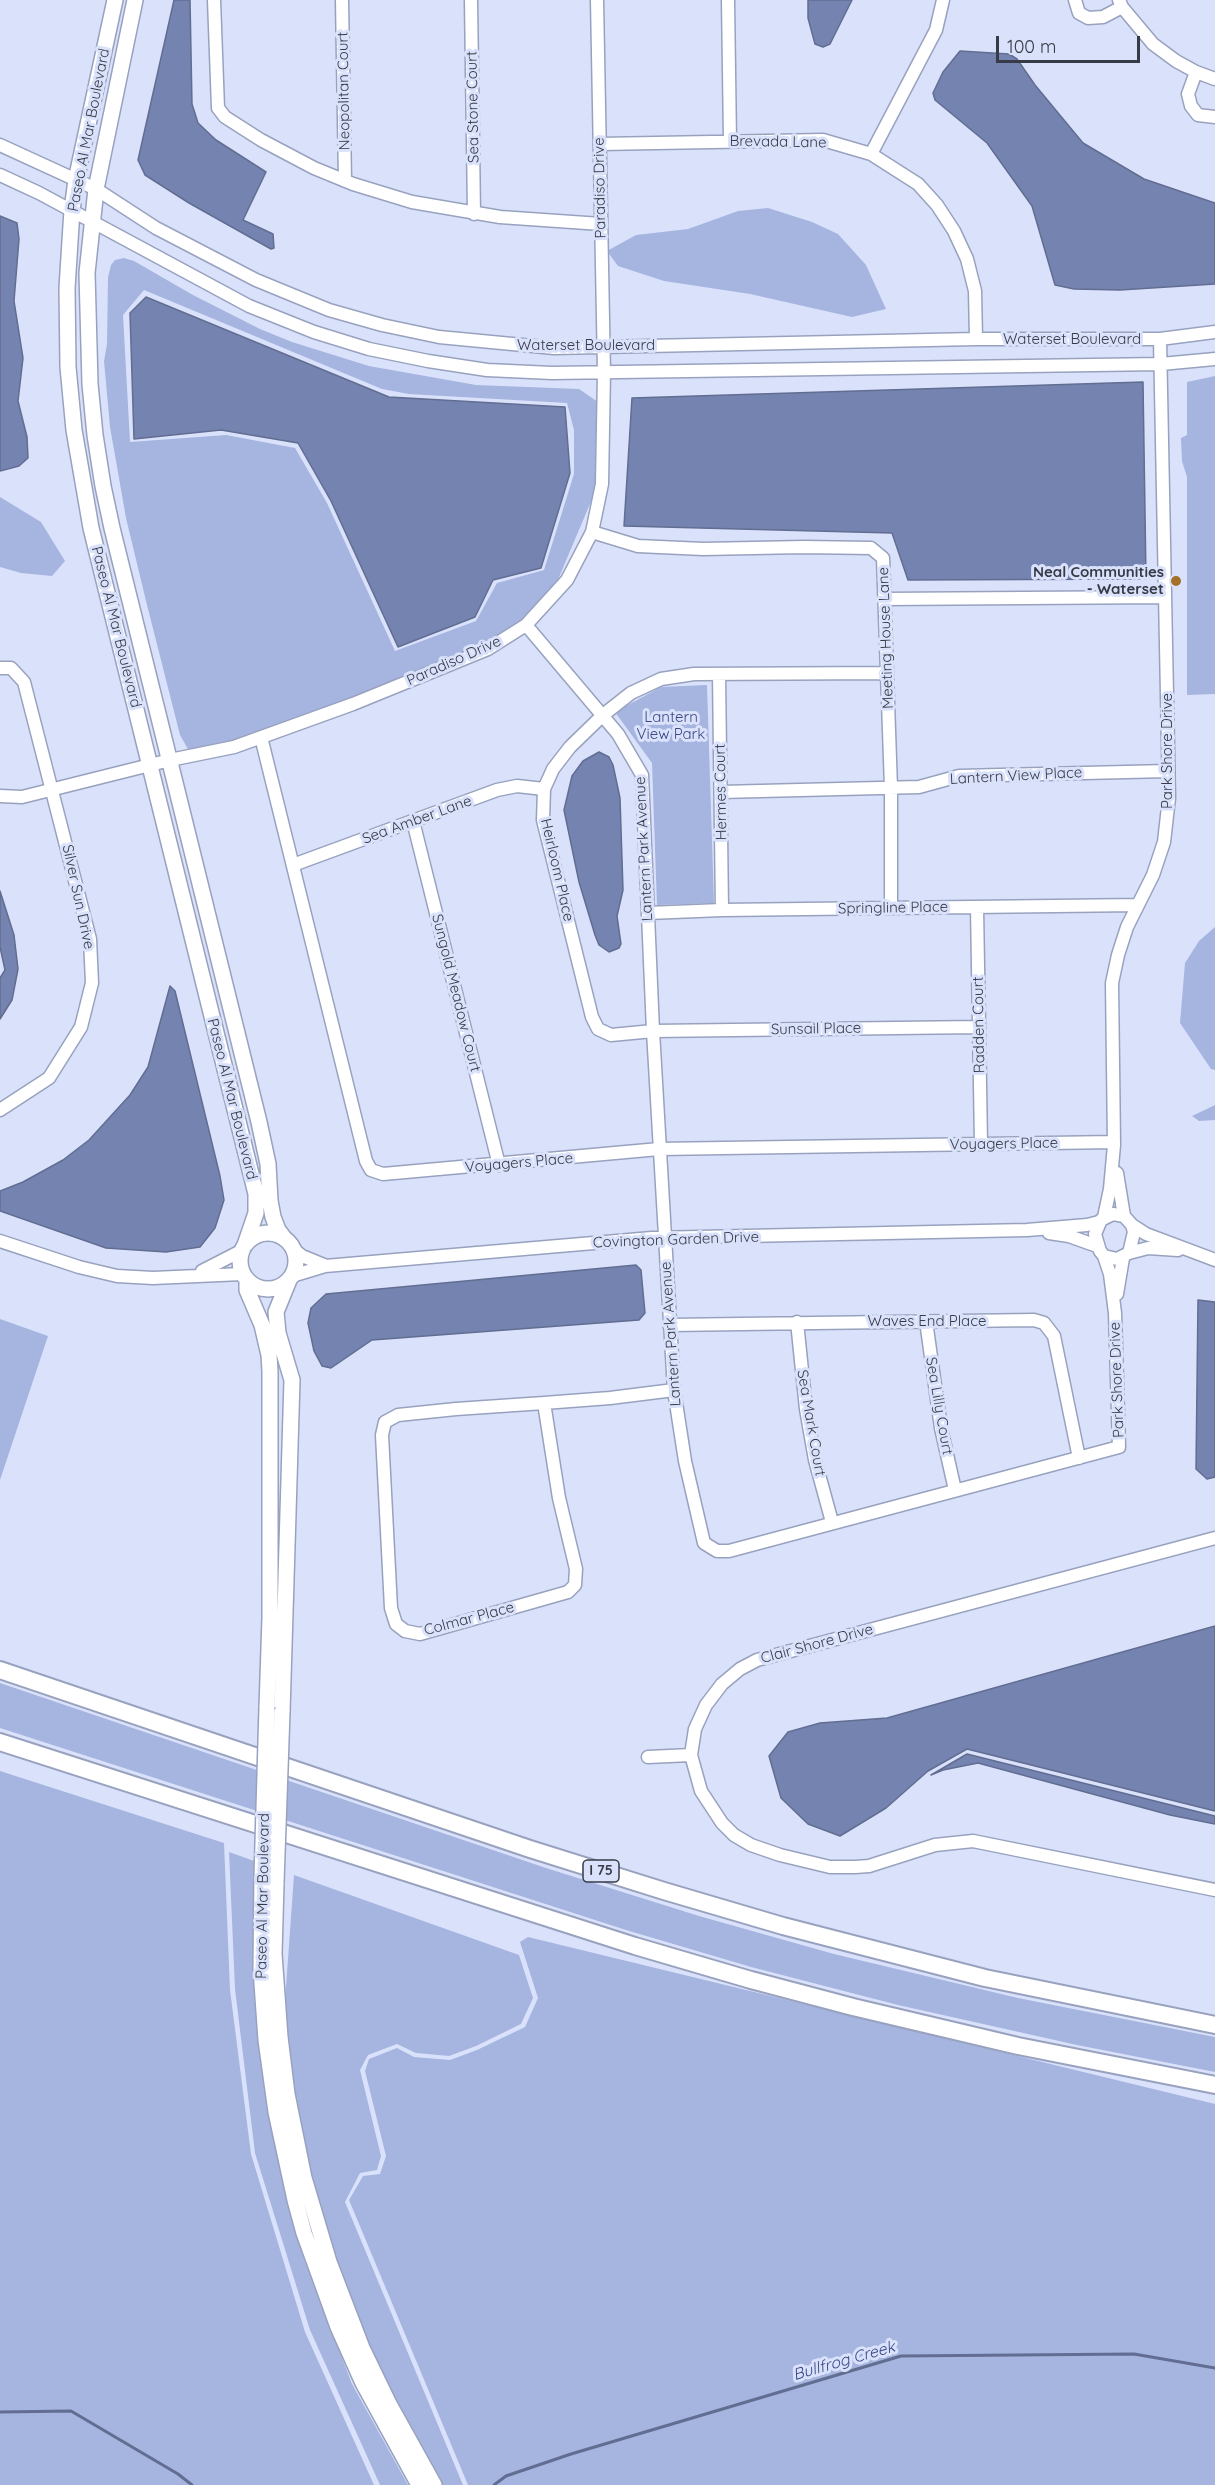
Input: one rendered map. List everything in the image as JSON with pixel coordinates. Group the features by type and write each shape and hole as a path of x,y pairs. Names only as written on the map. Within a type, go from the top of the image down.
{"highway":[{"name":"I 75","path":"0,1670 530,1849 664,1891 816,1935 985,1978 1215,2025"},
{"path":"0,1742 624,1942 751,1980 1018,2046 1215,2085"}],"main road":[{"name":"Paseo Al Mar Boulevard","path":"116,0 76,180 72,210 67,288 68,367 74,430 91,528 256,1194 256,1213 243,1248"},
{"name":"Paseo Al Mar Boulevard","path":"135,0 96,189 87,273 87,324 95,435 103,486 259,1122 268,1164 273,1217 278,1230 289,1244"},
{"path":"263,1233 276,1234 289,1244 296,1263 290,1278 281,1286 268,1290 254,1286 244,1277 240,1266 243,1248 251,1239 263,1233"},
{"name":"Paseo Al Mar Boulevard","path":"244,1277 264,1331 270,1371 270,1618 261,1969 266,2040 284,2152 298,2211 316,2266 338,2327 368,2377 419,2485"},
{"name":"Paseo Al Mar Boulevard","path":"290,1278 276,1312 278,1333 292,1380 274,1954 286,2083 304,2178 329,2262 368,2377"},
{"path":"368,2377 434,2485"}],"street":[{"path":"214,0 218,108 225,117 261,140 314,168 345,181 412,202 474,214 601,224"},
{"name":"Neopolitan Court","path":"342,0 345,181"},
{"name":"Sea Stone Court","path":"471,0 474,214"},
{"name":"Paradiso Drive","path":"0,796 22,797 170,760 234,747 353,704 488,649 526,625 567,580 592,532 602,484 604,345 597,0"},
{"path":"728,0 730,141"},
{"path":"1074,0 1079,13 1088,18 1103,17 1121,3 1153,44 1176,61 1215,79"},
{"path":"871,154 936,30 942,4"},
{"path":"1196,72 1188,94 1191,106 1198,116 1215,117"},
{"name":"Brevada Lane","path":"600,144 823,140 871,154 918,184 938,205 954,231 967,259 975,291 976,339"},
{"name":"Waterset Boulevard","path":"0,145 96,189 156,228 256,280 339,313 382,326 439,337 554,348 604,345 721,346 976,339 1160,339 1215,332"},
{"name":"Waterset Boulevard","path":"0,175 72,210 92,223 249,306 314,332 369,349 428,362 487,370 552,373 1161,364 1215,359"},
{"name":"Park Shore Drive","path":"1101,1220 1110,1189 1114,1148 1113,983 1118,955 1153,875 1164,842 1169,798 1160,339"},
{"name":"Meeting House Lane","path":"592,532 638,546 703,549 871,548 883,558 891,788 891,907"},
{"path":"885,599 1165,597"},
{"name":"Lantern Park Avenue","path":"526,625 618,734 642,775 659,1149 674,1389 685,1461 704,1542 717,1551 729,1551 1119,1447"},
{"name":"Silver Sun Drive","path":"0,668 11,668 24,682 90,939 93,983 81,1027 49,1078 0,1110"},
{"name":"Heirloom Place","path":"653,1031 604,1033 598,1029 592,1017 543,820 544,789 553,769 570,747 603,715 631,693 661,679 694,674 887,673"},
{"name":"Hermes Court","path":"719,674 722,910"},
{"name":"Voyagers Place","path":"261,737 366,1161 371,1170 383,1174 659,1149 981,1144 1114,1148"},
{"name":"Lantern View Place","path":"721,792 919,788 959,776 1168,771"},
{"name":"Sea Amber Lane","path":"293,866 497,790 517,786 544,789"},
{"name":"Sungold Meadow Court","path":"413,821 499,1165"},
{"name":"Springline Place","path":"648,913 891,907 1138,905"},
{"name":"Radden Court","path":"978,907 981,1144"},
{"name":"Sunsail Place","path":"653,1031 978,1027"},
{"name":"Park Shore Drive","path":"1114,1148 1128,1221"},
{"name":"Covington Garden Drive","path":"290,1278 326,1266 664,1238 1026,1230 1087,1225 1113,1214 1146,1234 1215,1260"},
{"path":"1101,1220 1095,1234 1101,1251"},
{"path":"1126,1255 1134,1239 1128,1221"},
{"name":"Covington Garden Drive","path":"1026,1230 1066,1235 1101,1251 1112,1259 1148,1248 1197,1252"},
{"path":"0,1241 79,1267 117,1276 244,1277"},
{"name":"Covington Garden Drive","path":"289,1244 302,1256 326,1266"},
{"path":"193,1275 243,1248"},
{"name":"Park Shore Drive","path":"1101,1251 1110,1274 1115,1313 1119,1447"},
{"name":"Park Shore Drive","path":"1115,1313 1126,1255"},
{"name":"Waves End Place","path":"669,1325 1034,1320 1050,1329 1057,1348 1079,1458"},
{"name":"Sea Lilly Court","path":"926,1321 941,1428 956,1490"},
{"name":"Sea Mark Court","path":"797,1322 812,1439 832,1522"},
{"name":"Colmar Place","path":"544,1403 559,1498 576,1569 575,1585 568,1592 420,1634 405,1631 396,1624 392,1608 382,1435 385,1422 398,1415 544,1403 610,1398 674,1389"},
{"name":"Clair Shore Drive","path":"1215,1538 758,1659 740,1669 722,1684 706,1705 695,1729 691,1755 701,1791 722,1823 751,1845 780,1855 830,1867 869,1866 935,1845 973,1841 1215,1890"},
{"path":"648,1757 691,1755"}],"green space":[{"path":"768,208 812,222 838,234 866,265 886,309 852,317 750,294 664,281 618,266 607,251 636,235 688,229 738,211"},
{"path":"124,258 134,261 193,295 260,329 292,342 369,366 476,385 579,389 598,402 595,492 557,582 519,623 485,645 351,700 232,742 189,751 180,735 146,601 126,518 110,427 104,361 107,344 108,277 115,260","holes":["144,290 382,389 409,394 567,403 574,430 574,474 544,570 497,583 476,621 395,651 327,503 295,448 226,435 130,442 123,315"]},
{"path":"1215,376 1215,694 1187,695 1187,477 1182,461 1181,438 1187,435 1187,382"},
{"path":"0,497 41,522 65,561 52,576 21,573 0,567"},
{"name":"Lantern View Park","path":"707,685 714,903 657,905 652,763 615,712 661,687"},
{"path":"1215,927 1215,1070 1211,1069 1180,1023 1185,963 1199,941"},
{"path":"1215,1105 1215,1120 1199,1121 1192,1116"},
{"path":"0,1319 48,1336 0,1480"},
{"path":"0,1683 546,1868 699,1916 834,1954 1018,1998 1215,2037 1215,2072 1077,2045 898,2005 751,1967 626,1930 0,1728"},
{"path":"0,1771 224,1843 230,1990 251,2154 305,2332 374,2485 0,2485"},
{"path":"229,1852 257,1862 258,2034 267,2105 289,2206 304,2259 352,2384 408,2485 380,2485 310,2330 255,2153 235,1989"},
{"path":"294,1875 519,1955 533,1998 521,2024 476,2046 449,2056 416,2053 397,2044 368,2055 360,2070 381,2156 377,2170 360,2173 345,2202 463,2485 440,2485 355,2323 311,2178 293,2093 287,2039 285,2001"},
{"path":"528,1937 1215,2104 1215,2485 468,2485 349,2200 363,2176 380,2174 386,2156 365,2071 369,2059 397,2048 414,2057 450,2060 525,2027 538,1998 520,1942"}],"shaded area":[{"path":"174,0 190,0 192,104 198,123 216,140 266,172 243,220 273,234 274,248 271,249 189,203 145,175 138,160"},
{"path":"808,0 852,0 830,44 823,47 815,44 808,18"},
{"path":"960,51 1009,54 1017,59 1035,85 1083,143 1144,179 1215,203 1215,284 1120,290 1074,289 1055,285 1032,206 987,143 935,100 933,93 943,72"},
{"path":"0,216 17,223 19,239 14,301 23,358 18,401 27,437 28,458 19,466 0,471"},
{"path":"146,297 389,397 565,407 570,473 541,568 493,580 475,617 398,647 331,501 298,443 221,430 134,439 130,313"},
{"path":"1143,382 1146,579 908,580 892,533 624,526 632,398"},
{"path":"599,752 609,757 613,765 620,798 623,890 617,916 621,944 619,948 609,952 599,945 595,935 579,882 564,810 572,776 583,761"},
{"path":"0,891 14,935 18,969 12,1000 0,1019 0,978 5,970 0,947"},
{"path":"170,986 175,991 220,1176 224,1200 215,1228 200,1247 166,1252 106,1248 0,1211 0,1191 23,1182 63,1160 89,1140 130,1095 148,1067"},
{"path":"636,1265 641,1270 645,1313 639,1320 372,1340 331,1368 322,1366 314,1351 308,1323 311,1308 326,1294"},
{"path":"1198,1300 1215,1302 1215,1477 1207,1479 1196,1469"},
{"path":"1215,1626 1215,1811 967,1749 928,1771 886,1808 840,1836 808,1824 781,1798 769,1756 788,1732 820,1723 887,1718"},
{"path":"967,1754 1215,1816 1215,1824 1170,1815 978,1763 943,1770 931,1775"}],"waterway":[{"name":"Bullfrog Creek","path":"494,2485 506,2476 571,2454 901,2356 1134,2354 1215,2368"},
{"path":"0,2412 71,2411 178,2474 192,2485"}],"place":[{"name":"Neal Communities - Waterset","path":"1176,581"}]}
